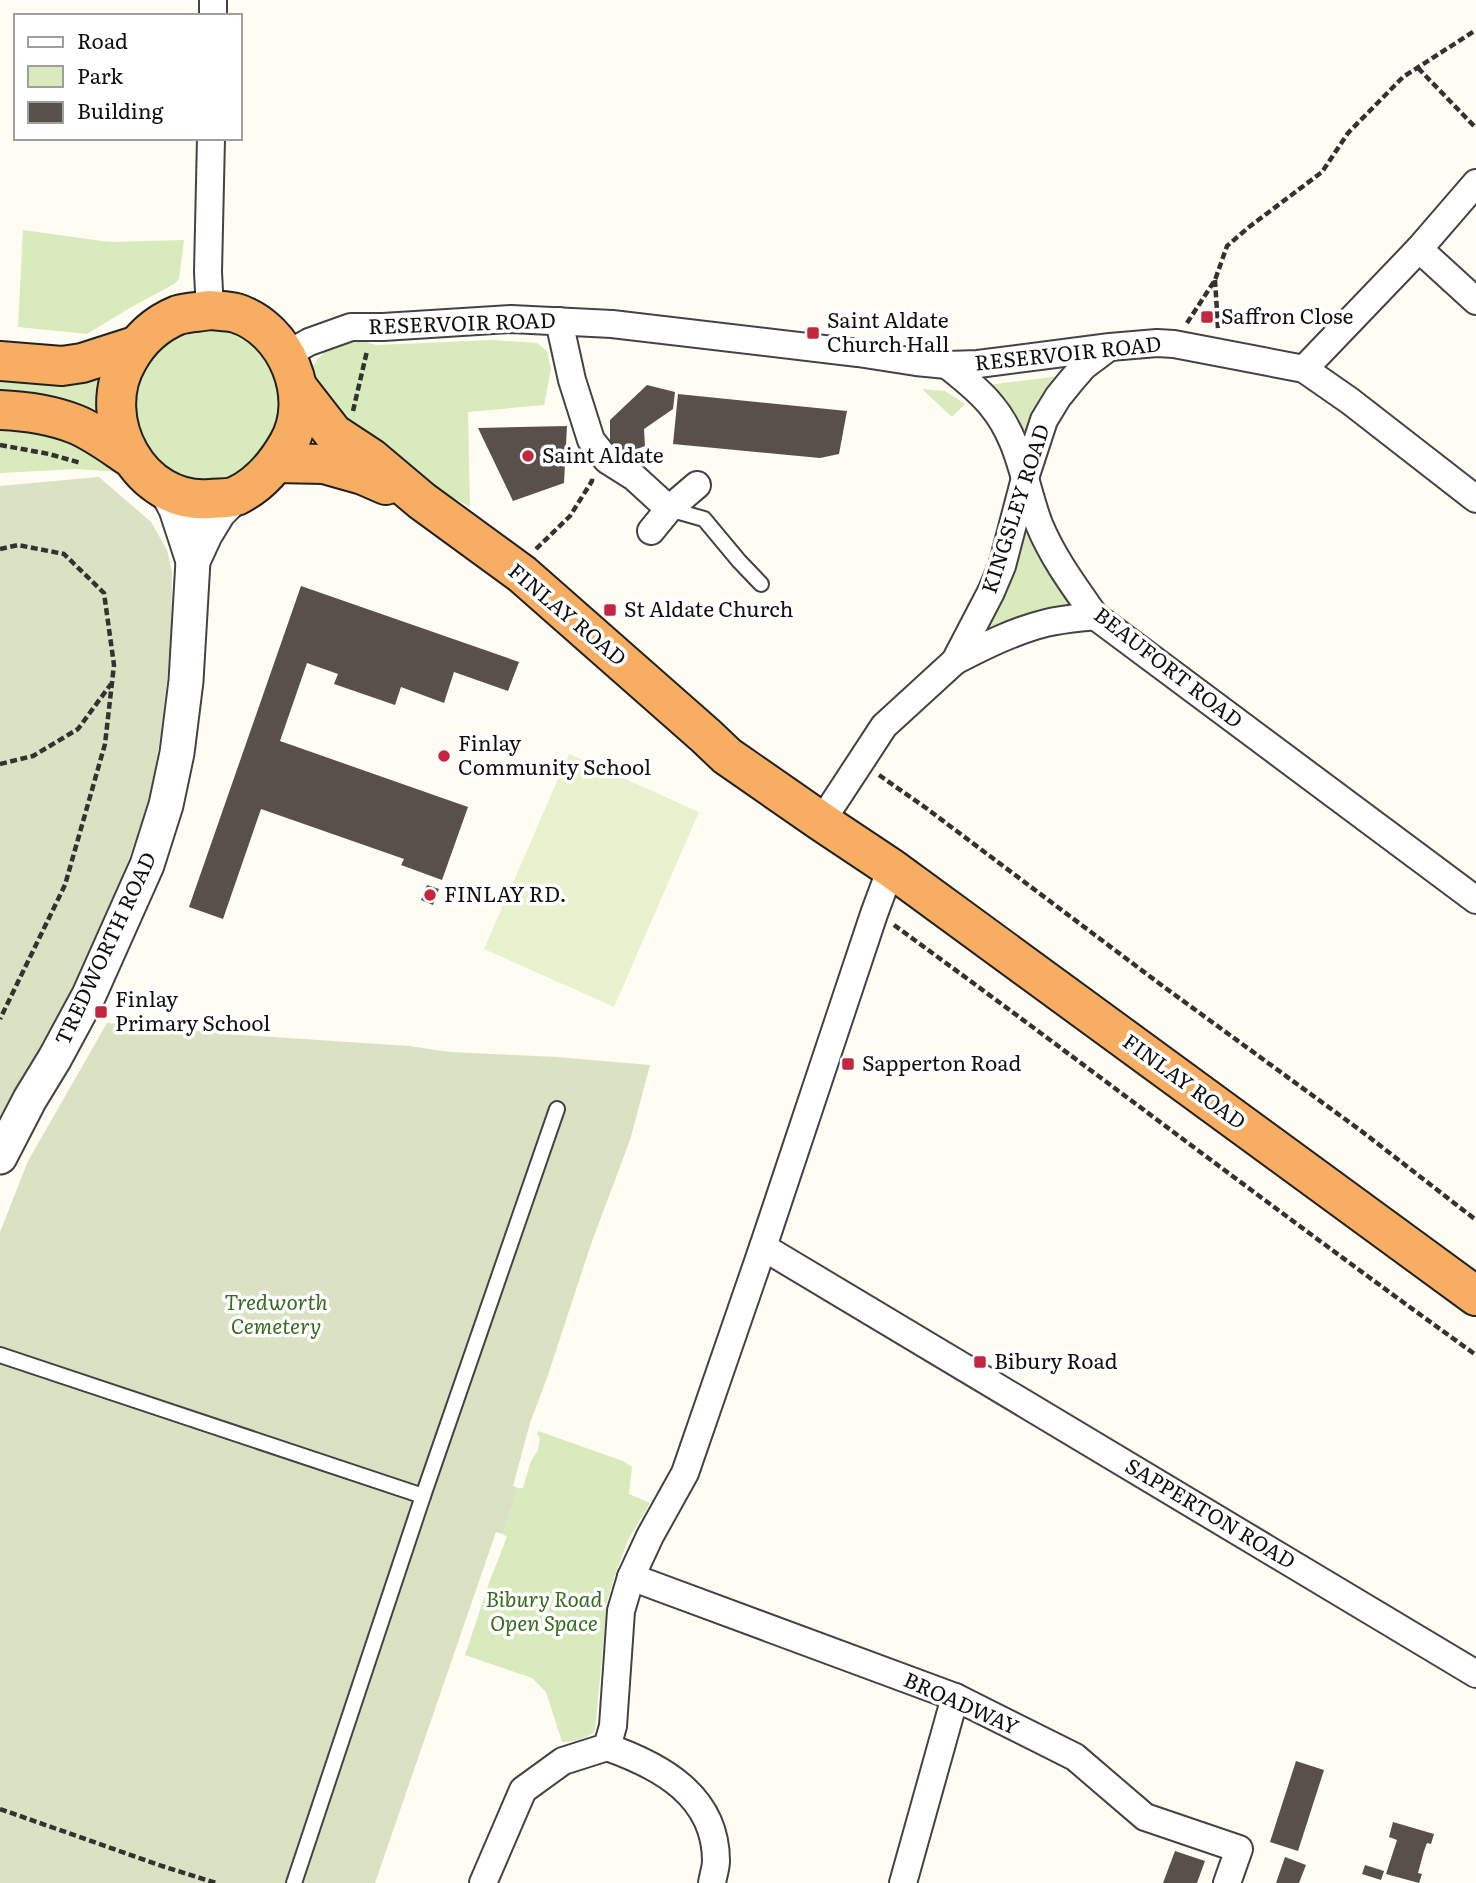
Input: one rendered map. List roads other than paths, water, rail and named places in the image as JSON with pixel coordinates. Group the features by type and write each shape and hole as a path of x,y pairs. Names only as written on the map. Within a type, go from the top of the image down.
{"highway":[{"path":"210,310 237,313 260,326 273,337 292,372 299,408 293,436 276,463 254,485 234,497 202,500 165,488 145,474 131,458 122,440 115,401 122,369 135,346 152,330 179,315 210,310"},
{"path":"0,362 72,365 103,358 135,346"},
{"name":"FINLAY ROAD","path":"292,372 333,433 371,458 422,501 522,574 727,756 891,867 1476,1296"},
{"path":"0,410 30,413 76,424 131,458"},
{"name":"FINLAY ROAD","path":"276,463 324,464 363,475 422,501"},
{"path":"706,736 733,744 829,810 891,867"}],"street":[{"path":"210,310 208,272 211,140"},
{"path":"1304,369 1419,249 1476,183"},
{"path":"1419,249 1476,301"},
{"name":"RESERVOIR ROAD","path":"292,372 309,342 351,327 511,320 612,324 947,365 978,364 1110,347 1174,344 1304,369 1350,401 1476,499"},
{"path":"559,321 572,380 591,440 607,460 634,477 669,509"},
{"name":"KINGSLEY ROAD","path":"829,810 884,726 955,661 1002,566 1038,433 1048,412 1084,366 1110,347"},
{"name":"BEAUFORT ROAD","path":"947,365 990,403 1002,419 1016,448 1039,523 1053,554 1095,616 1476,900"},
{"path":"651,531 669,509 697,485"},
{"name":"TREDWORTH ROAD","path":"165,488 176,509 193,561"},
{"name":"TREDWORTH ROAD","path":"0,1157 94,984 147,865 166,805 177,753 186,681 193,561 219,512 234,497"},
{"path":"955,661 1002,638 1047,622 1095,616"},
{"path":"607,1747 612,1726 621,1611 631,1577 650,1536 685,1474 891,867"},
{"name":"SAPPERTON ROAD","path":"763,1247 1476,1674"},
{"name":"BROADWAY","path":"631,1577 955,1697 1075,1757 1144,1817 1239,1849 1227,1883"},
{"path":"903,1883 955,1697"},
{"path":"484,1883 523,1790 563,1761 607,1747 673,1778 697,1801 712,1831 716,1862 712,1883"}],"lane":[{"path":"669,509 704,519 738,561 761,584"},
{"path":"294,1883 423,1496 557,1109"},
{"path":"0,1355 423,1496"}],"place":[{"name":"Saffron Close","path":"1207,317"},
{"name":"Saint Aldate Church Hall","path":"813,333"},
{"name":"Saint Aldate","path":"528,456"},
{"name":"St Aldate Church","path":"610,610"},
{"name":"Finlay Community School","path":"444,756"},
{"name":"FINLAY RD.","path":"430,895"},
{"name":"Finlay Primary School","path":"101,1012"},
{"name":"Sapperton Road","path":"848,1064"},
{"name":"Bibury Road","path":"980,1362"}],"park label":[{"name":"Tredworth Cemetery","path":"276,1315"},
{"name":"Bibury Road Open Space","path":"544,1612"}]}
